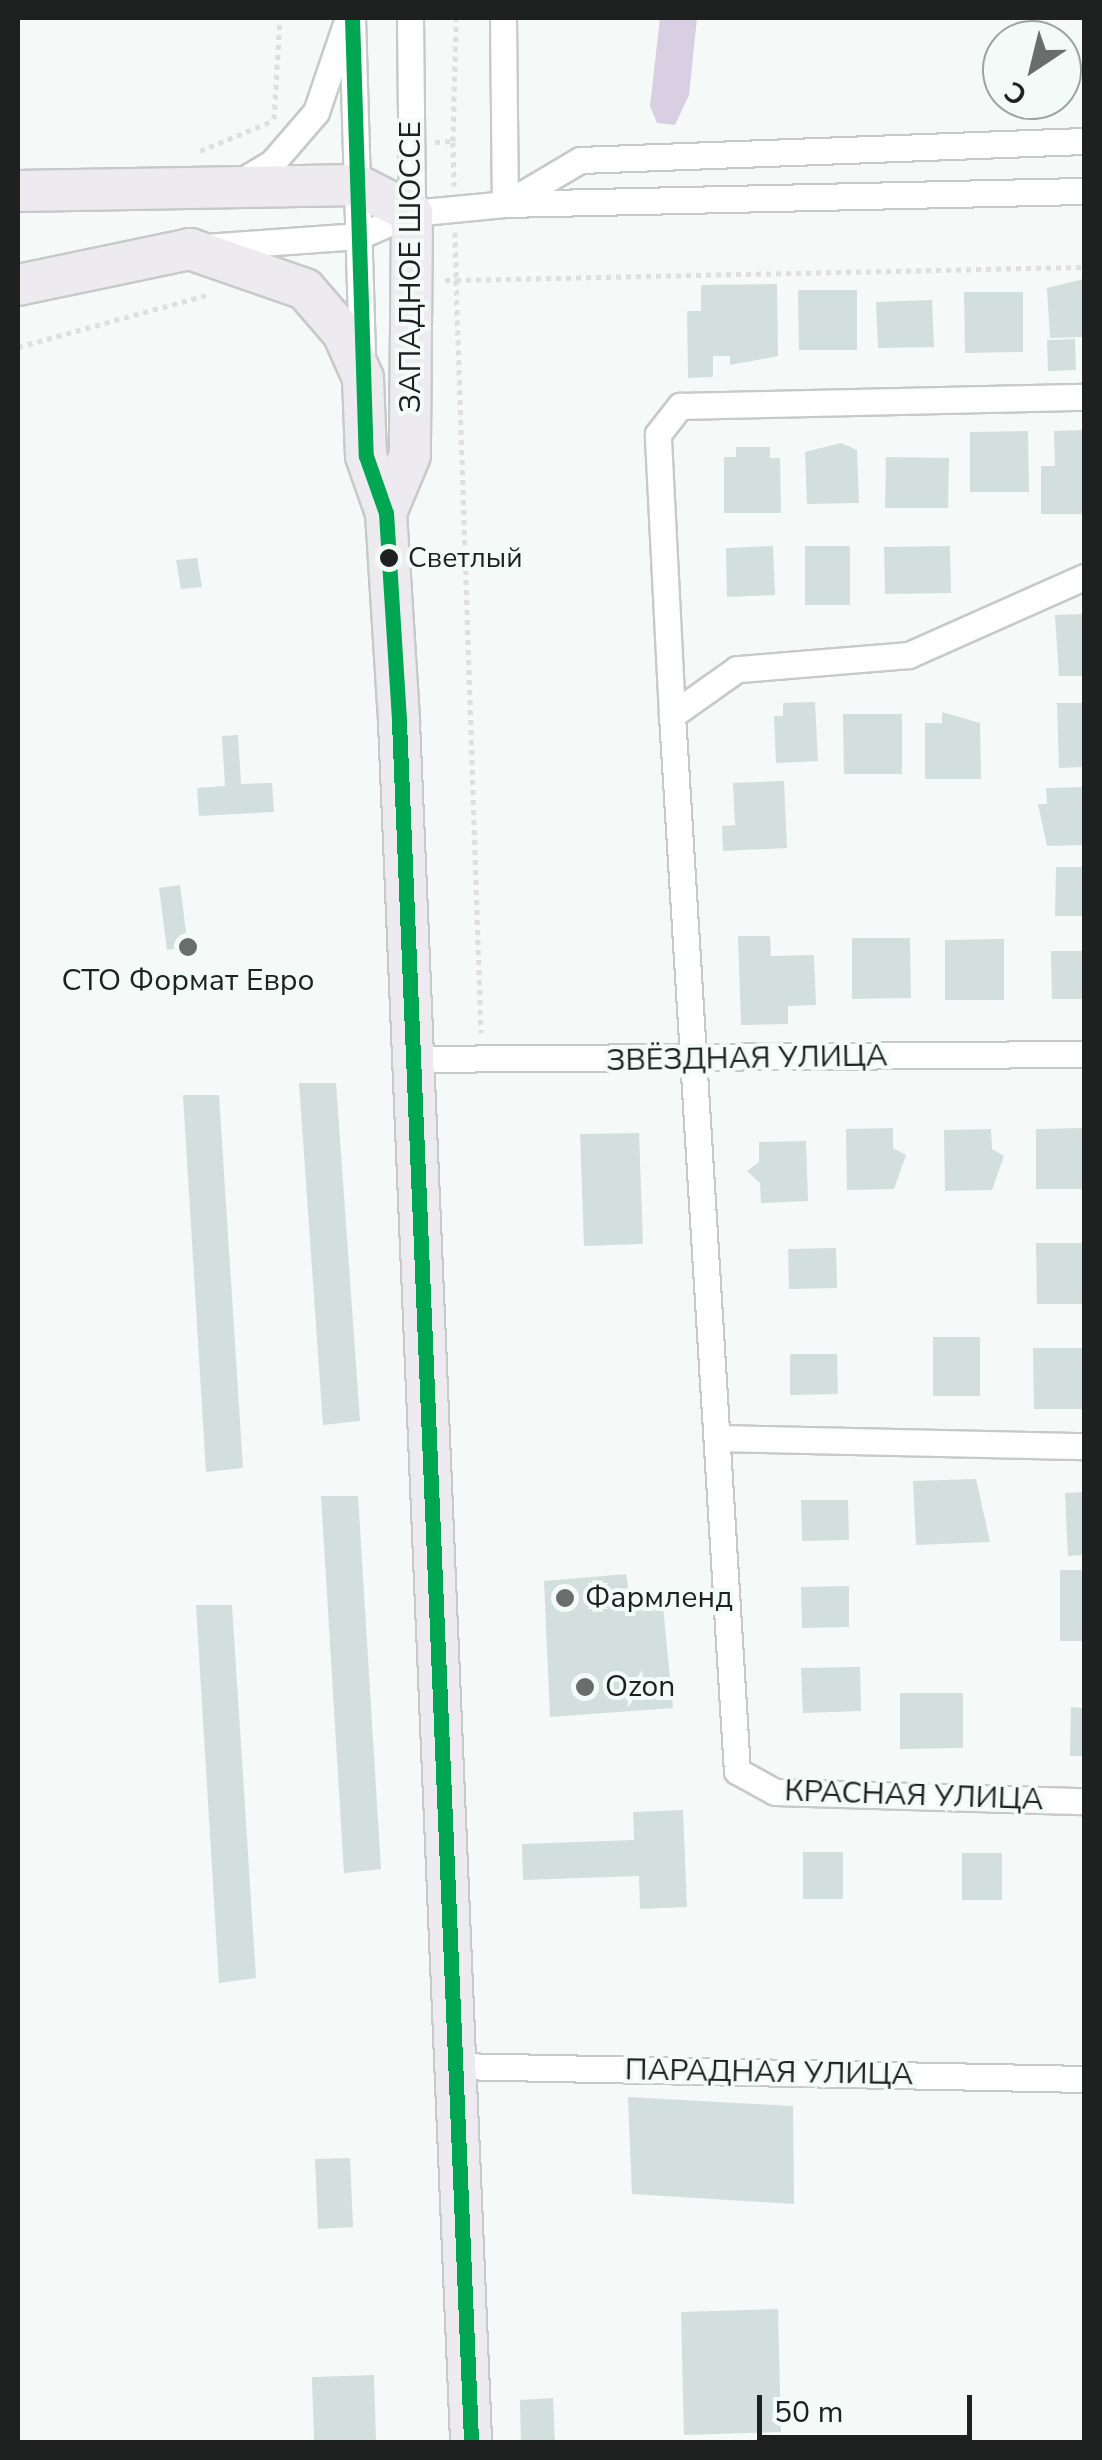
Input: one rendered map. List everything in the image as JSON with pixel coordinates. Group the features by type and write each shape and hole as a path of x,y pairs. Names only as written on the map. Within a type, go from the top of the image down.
{"main road":[{"path":"18,192 233,184 358,186 412,214"},
{"name":"ЗАПАДНОЕ ШОССЕ","path":"386,512 410,454 412,214"},
{"path":"18,285 190,249 305,289 343,333 363,378"},
{"name":"ЗАПАДНОЕ ШОССЕ","path":"363,378 366,456 386,512 472,2442"}],"street":[{"name":"ЗАПАДНОЕ ШОССЕ","path":"233,184 298,136 331,77 350,18"},
{"name":"ЗАПАДНОЕ ШОССЕ","path":"350,18 363,378"},
{"name":"ЗАПАДНОЕ ШОССЕ","path":"410,18 412,214"},
{"path":"503,18 504,204"},
{"path":"504,204 580,160 1084,141"},
{"path":"190,249 359,236 412,214 504,204 1084,191"},
{"path":"1084,398 680,406 658,434 672,715 719,1438 1084,1446"},
{"path":"672,715 737,668 909,655 1084,577"},
{"name":"ЗВЁЗДНАЯ УЛИЦА","path":"410,1059 697,1060 1084,1054"},
{"name":"КРАСНАЯ УЛИЦА","path":"719,1438 734,1757 745,1782 774,1792 1084,1801"},
{"name":"ПАРАДНАЯ УЛИЦА","path":"454,2066 1084,2079"}],"path":[{"path":"274,120 280,18"},
{"path":"274,120 298,136"},
{"path":"181,155 228,146 274,120"},
{"path":"453,141 456,280 1084,267"},
{"path":"18,347 222,292"}],"shaded area":[{"path":"660,18 697,18 689,95 675,125 657,123 650,106"}],"building":[{"path":"1084,279 1084,337 1050,338 1047,288"},
{"path":"777,284 778,356 730,365 730,356 713,356 713,377 688,378 687,311 701,311 701,285"},
{"path":"798,290 857,290 857,350 799,350"},
{"path":"964,292 1023,292 1023,352 965,353"},
{"path":"932,300 934,347 878,348 876,302"},
{"path":"1075,339 1076,370 1048,371 1047,340"},
{"path":"1084,430 1084,514 1041,514 1041,466 1055,466 1054,431"},
{"path":"1028,431 1029,492 970,492 970,432"},
{"path":"841,443 857,450 859,503 807,504 805,452"},
{"path":"736,447 770,447 770,458 780,458 781,513 724,513 724,457 736,457"},
{"path":"886,457 949,458 948,508 885,508"},
{"path":"773,546 775,595 727,597 726,548"},
{"path":"805,546 850,546 850,605 805,605"},
{"path":"950,546 951,593 885,594 884,547"},
{"path":"197,558 202,587 181,589 176,560"},
{"path":"1084,614 1084,676 1059,676 1055,615"},
{"path":"815,702 818,761 776,763 774,716 783,716 783,703"},
{"path":"1057,703 1084,703 1084,767 1059,768"},
{"path":"942,712 980,723 981,779 925,779 925,723 942,723"},
{"path":"843,714 902,714 902,774 844,774"},
{"path":"238,735 241,784 272,783 274,812 199,816 197,788 225,786 222,736"},
{"path":"784,781 787,848 723,851 722,826 735,825 733,783"},
{"path":"1084,787 1084,845 1047,846 1038,804 1047,804 1046,788"},
{"path":"1056,867 1084,867 1084,916 1055,916"},
{"path":"180,885 188,947 167,950 159,888"},
{"path":"738,936 770,936 771,956 814,955 816,1005 788,1006 788,1024 741,1025"},
{"path":"852,938 910,938 911,998 852,999"},
{"path":"1004,939 1004,1000 945,1000 945,940"},
{"path":"1051,951 1084,951 1084,999 1052,999"},
{"path":"299,1083 336,1083 360,1421 323,1425"},
{"path":"183,1095 219,1095 243,1468 206,1472"},
{"path":"893,1128 893,1148 906,1155 894,1189 847,1190 846,1129"},
{"path":"1083,1128 1084,1189 1036,1189 1036,1129"},
{"path":"991,1129 992,1149 1004,1156 992,1190 945,1191 944,1130"},
{"path":"639,1133 643,1244 584,1246 580,1134"},
{"path":"806,1141 808,1201 761,1203 760,1183 747,1171 759,1162 759,1142"},
{"path":"1036,1243 1084,1243 1084,1304 1037,1304"},
{"path":"836,1248 837,1288 789,1289 788,1249"},
{"path":"933,1337 980,1337 980,1396 933,1396"},
{"path":"1033,1348 1084,1348 1084,1409 1034,1409"},
{"path":"790,1354 837,1354 838,1394 790,1395"},
{"path":"976,1479 990,1542 916,1545 913,1481"},
{"path":"1084,1492 1084,1555 1068,1556 1065,1493"},
{"path":"321,1496 358,1496 381,1869 344,1873"},
{"path":"801,1500 848,1500 849,1540 802,1541"},
{"path":"1060,1570 1084,1570 1084,1641 1060,1641"},
{"path":"626,1574 629,1593 662,1596 673,1708 550,1717 544,1581"},
{"path":"849,1586 849,1627 802,1628 801,1587"},
{"path":"196,1605 232,1605 256,1978 219,1983"},
{"path":"860,1667 861,1711 803,1713 801,1668"},
{"path":"900,1693 963,1693 963,1748 900,1749"},
{"path":"1071,1707 1084,1708 1084,1756 1070,1756"},
{"path":"683,1810 687,1907 640,1909 639,1876 523,1880 522,1844 634,1840 633,1812"},
{"path":"803,1852 843,1852 843,1899 803,1899"},
{"path":"962,1853 1002,1853 1002,1900 962,1900"},
{"path":"628,2097 793,2106 794,2204 632,2194"},
{"path":"350,2158 353,2227 318,2229 315,2159"},
{"path":"778,2309 781,2432 684,2435 681,2312"},
{"path":"374,2375 376,2442 314,2442 312,2377"},
{"path":"553,2398 555,2442 521,2442 520,2400"}],"transit line":[{"path":"352,18 366,456 386,513 399,722 471,2442"}],"place":[{"name":"Светлый","path":"389,558"},
{"name":"СТО Формат Евро","path":"188,947"},
{"name":"Фармленд","path":"565,1598"},
{"name":"Ozon","path":"585,1687"}]}
